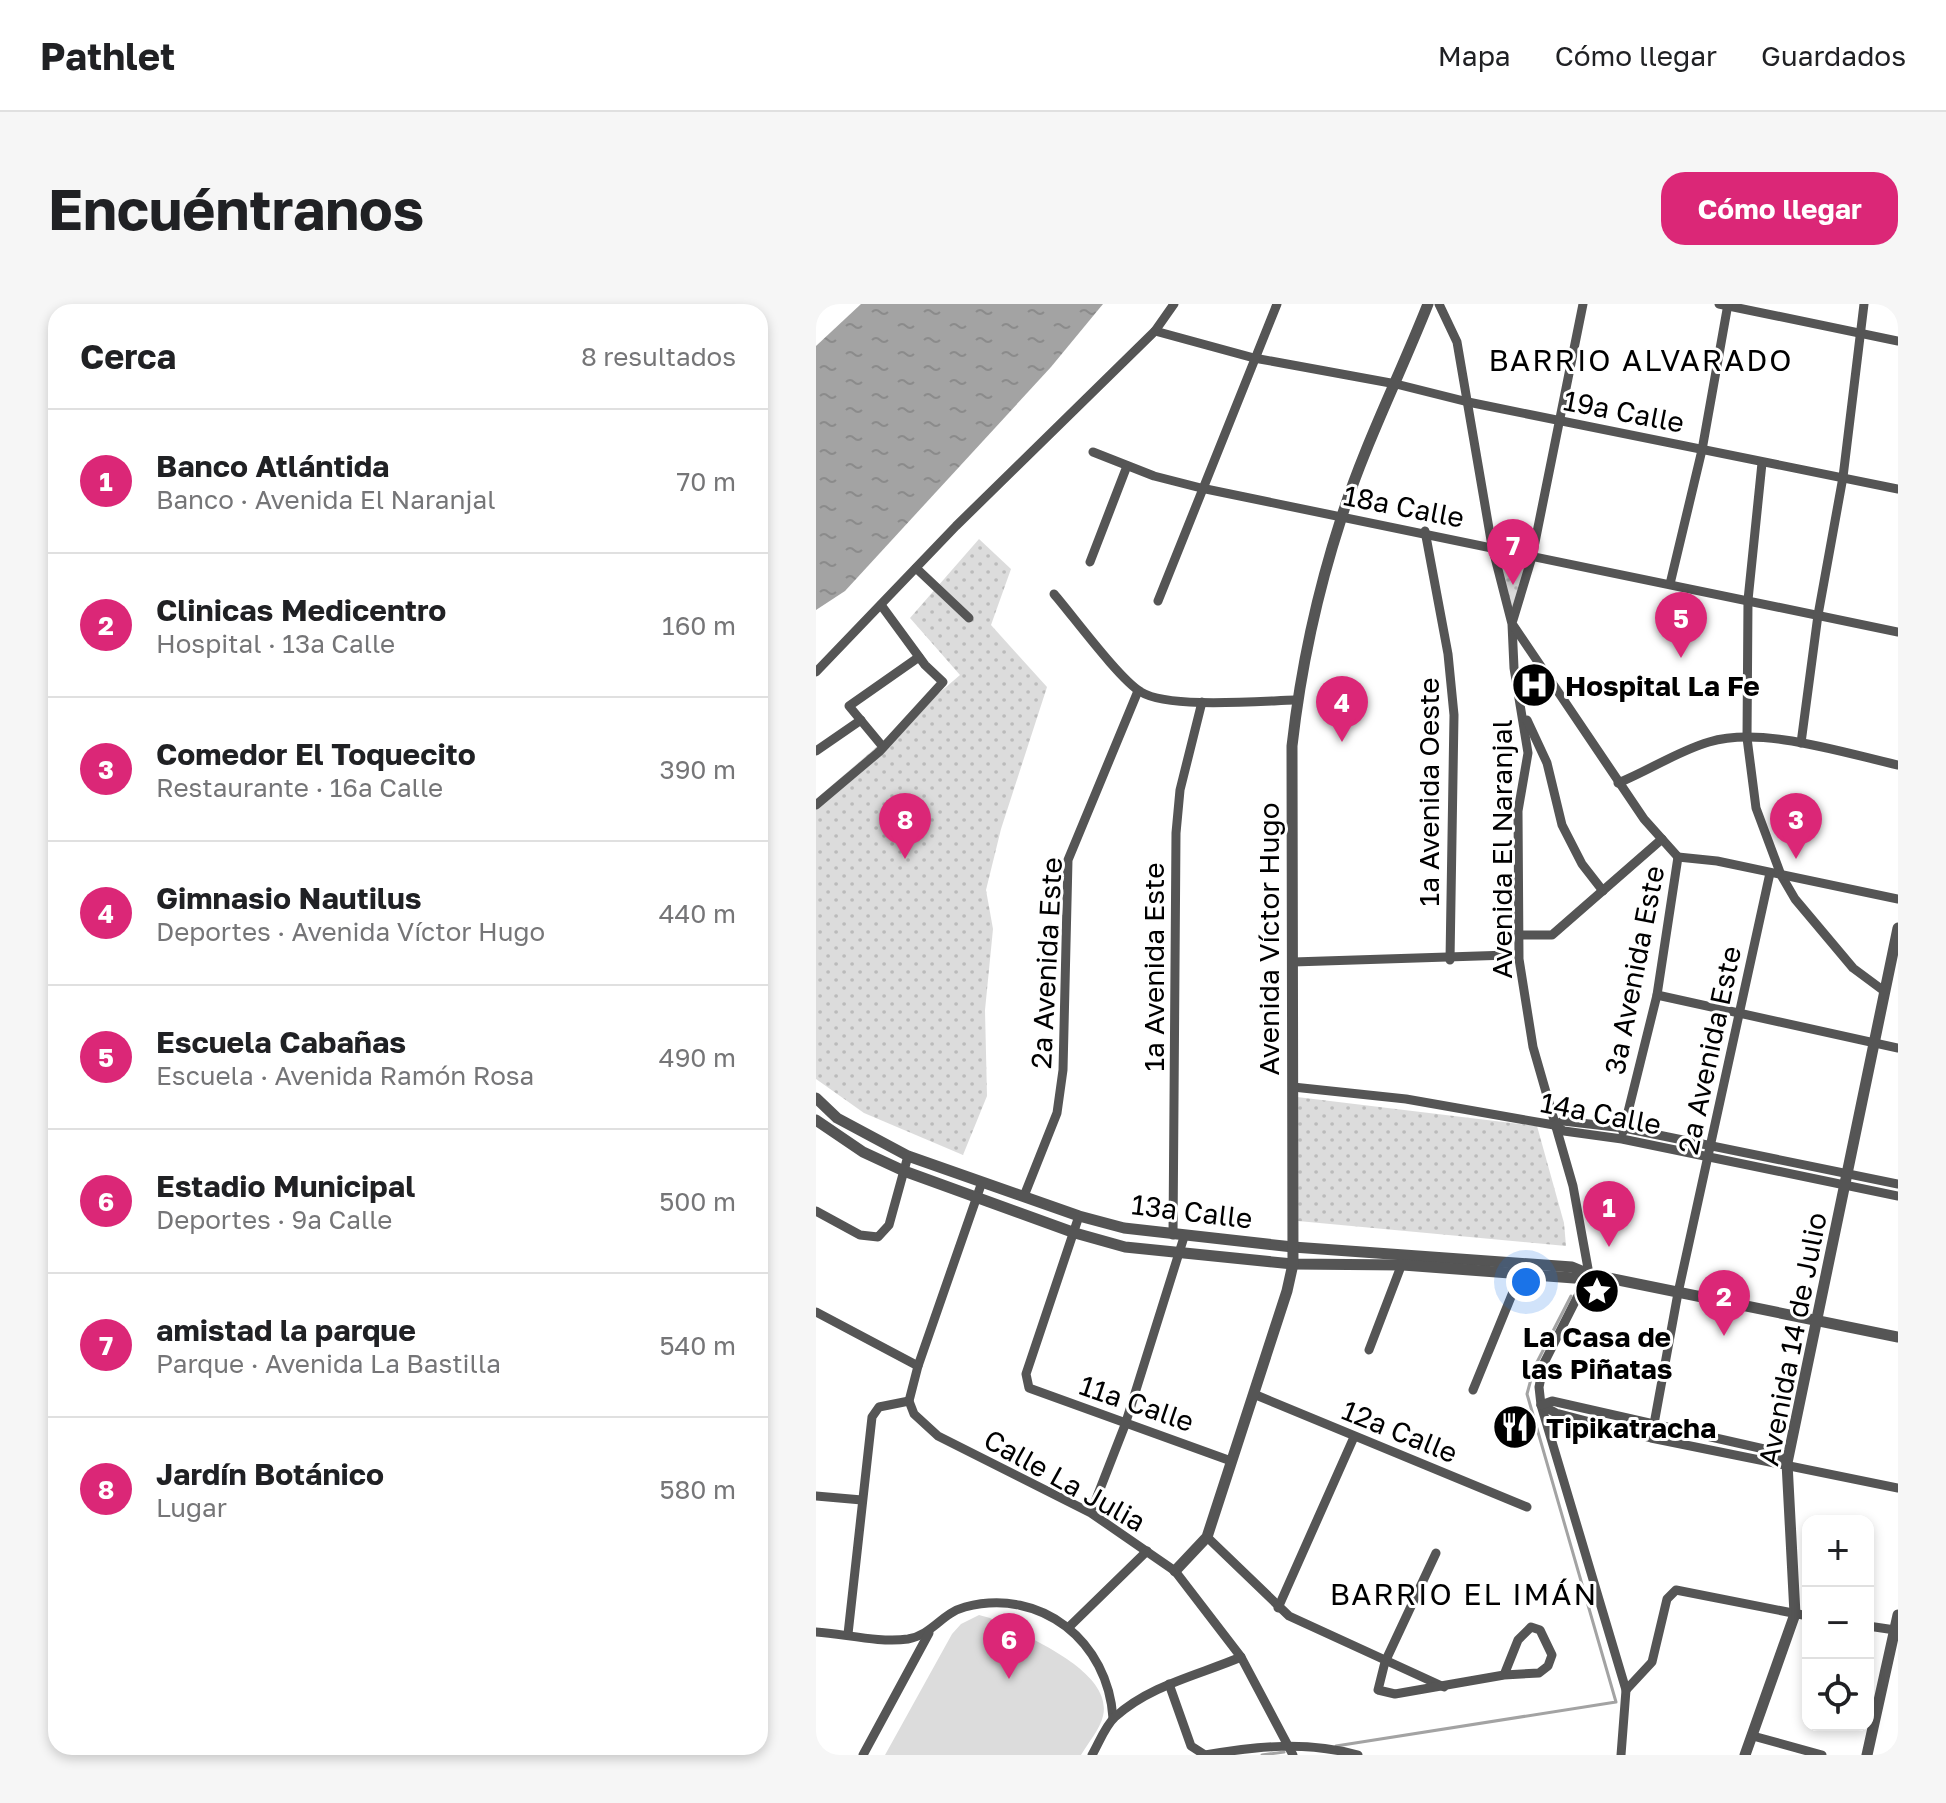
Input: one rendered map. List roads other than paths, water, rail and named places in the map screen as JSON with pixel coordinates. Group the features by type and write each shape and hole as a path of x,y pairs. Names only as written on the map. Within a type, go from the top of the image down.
{"street":[{"path":"816,672 916,568 1155,331 1174,304"},
{"path":"1158,601 1277,304"},
{"name":"Avenida Víctor Hugo","path":"1175,1571 1207,1537 1256,1395 1293,1264 1292,746 1295,700 1302,660 1341,517 1428,304"},
{"name":"Avenida El Naranjal","path":"1439,304 1457,342 1492,546 1512,624 1514,668 1524,713 1528,753 1518,811 1519,959 1533,1047 1573,1186 1589,1274"},
{"path":"1583,304 1532,557 1512,624 1618,783 1678,857 1717,861 1898,899"},
{"path":"1801,743 1818,615 1843,477 1864,304"},
{"path":"1670,584 1702,450 1725,305 1898,341"},
{"name":"19a Calle","path":"1155,331 1254,358 1396,384 1468,402 1898,489"},
{"name":"18a Calle","path":"1093,452 1127,466 1201,488 1425,531 1532,557 1898,632"},
{"path":"1762,463 1748,600 1747,738 1756,808 1781,875 1824,937 1866,981 1884,991"},
{"path":"1090,562 1127,466"},
{"name":"1a Avenida Oeste","path":"1425,531 1448,654 1454,715 1450,960"},
{"path":"916,568 969,618"},
{"path":"1054,594 1138,691 1202,702 1295,700"},
{"path":"816,805 883,747 943,682 919,657 881,605"},
{"path":"883,747 849,706 919,657"},
{"name":"2a Avenida Este","path":"1024,1196 1057,1113 1063,1070 1068,860 1138,691"},
{"name":"1a Avenida Este","path":"1093,1507 1125,1425 1181,1254 1176,833 1180,790 1202,702"},
{"path":"1524,713 1547,763 1562,825 1582,864 1603,891"},
{"path":"816,751 861,720"},
{"path":"1618,783 1709,742 1747,738 1801,743 1898,765"},
{"path":"1519,935 1552,935 1662,839"},
{"name":"3a Avenida Este","path":"1623,1134 1657,995 1678,857"},
{"name":"2a Avenida Este","path":"1654,1424 1678,1293 1770,873"},
{"name":"Avenida 14 de Julio","path":"1745,1755 1795,1614 1787,1463 1898,928"},
{"path":"1293,962 1450,960 1509,955"},
{"path":"1657,995 1898,1048"},
{"name":"14a Calle","path":"1293,1087 1406,1099 1554,1125 1563,1121 1710,1152"},
{"name":"13a Calle","path":"816,1098 837,1118 908,1156 1079,1216 1124,1228 1403,1260 1522,1269 1574,1278 1589,1274 1898,1337"},
{"name":"13a Calle","path":"816,1120 863,1152 904,1171 1075,1233 1125,1247 1293,1264 1403,1260"},
{"path":"1710,1152 1847,1179 1898,1184"},
{"path":"816,1211 860,1235 878,1237 889,1225 908,1156"},
{"path":"1847,1179 1898,1196"},
{"path":"848,1634 872,1417 879,1407 909,1401 918,1366 982,1182"},
{"path":"1075,1233 1079,1216"},
{"name":"11a Calle","path":"1075,1233 1026,1374 1029,1388 1231,1461"},
{"path":"1369,1350 1403,1260"},
{"path":"1473,1390 1522,1269"},
{"path":"1589,1274 1544,1363 1539,1387 1541,1405 1626,1690 1621,1755"},
{"path":"816,1312 918,1366"},
{"name":"12a Calle","path":"1256,1395 1527,1507"},
{"name":"Calle La Julia","path":"909,1401 919,1420 938,1436 1091,1513 1175,1571 1241,1657 1293,1755"},
{"path":"1541,1405 1552,1401 1773,1451 1787,1463"},
{"path":"1541,1405 1556,1413 1651,1438 1771,1465 1787,1463 1898,1488"},
{"path":"1278,1608 1354,1437"},
{"path":"816,1496 862,1500"},
{"path":"1207,1537 1278,1608 1385,1662 1444,1687"},
{"path":"1069,1627 1147,1551"},
{"path":"1436,1553 1385,1662 1378,1690 1395,1694 1504,1675 1539,1673 1548,1666 1552,1655 1540,1630 1531,1627 1522,1633 1504,1675"},
{"path":"1626,1690 1652,1662 1671,1593 1681,1588 1802,1615"},
{"path":"863,1755 929,1633 953,1612 988,1602 1019,1603 1047,1612 1069,1627 1092,1651 1103,1672 1111,1694 1113,1718"},
{"path":"1867,1755 1898,1615"},
{"path":"1874,1627 1896,1630"},
{"path":"816,1632 908,1639 929,1633"},
{"path":"1092,1755 1113,1718 1169,1684 1241,1657"},
{"path":"1169,1684 1191,1746 1205,1755 1288,1744 1329,1747 1358,1755"},
{"path":"1753,1736 1822,1755"}],"water":[{"path":"861,304 1103,304 1051,367 845,591 816,610 816,346"}],"waterway":[{"path":"1336,1746 1616,1702 1527,1394 1534,1368 1571,1296"},
{"path":"1262,1755 1284,1752"}],"place":[{"name":"amistad la parque","path":"1513,585"},
{"name":"Escuela Cabañas","path":"1681,658"},
{"name":"Hospital La Fe","path":"1534,685"},
{"name":"Gimnasio Nautilus","path":"1342,742"},
{"name":"Jardín Botánico","path":"905,859"},
{"name":"Comedor El Toquecito","path":"1796,859"},
{"name":"Banco Atlántida","path":"1609,1247"},
{"name":"La Casa de las Piñatas","path":"1597,1291"},
{"name":"Clinicas Medicentro","path":"1724,1336"},
{"name":"Tipikatracha","path":"1515,1427"},
{"name":"Estadio Municipal","path":"1009,1679"}],"district":[{"name":"BARRIO ALVARADO","path":"1641,360"},
{"name":"BARRIO EL IMÁN","path":"1464,1594"}]}
